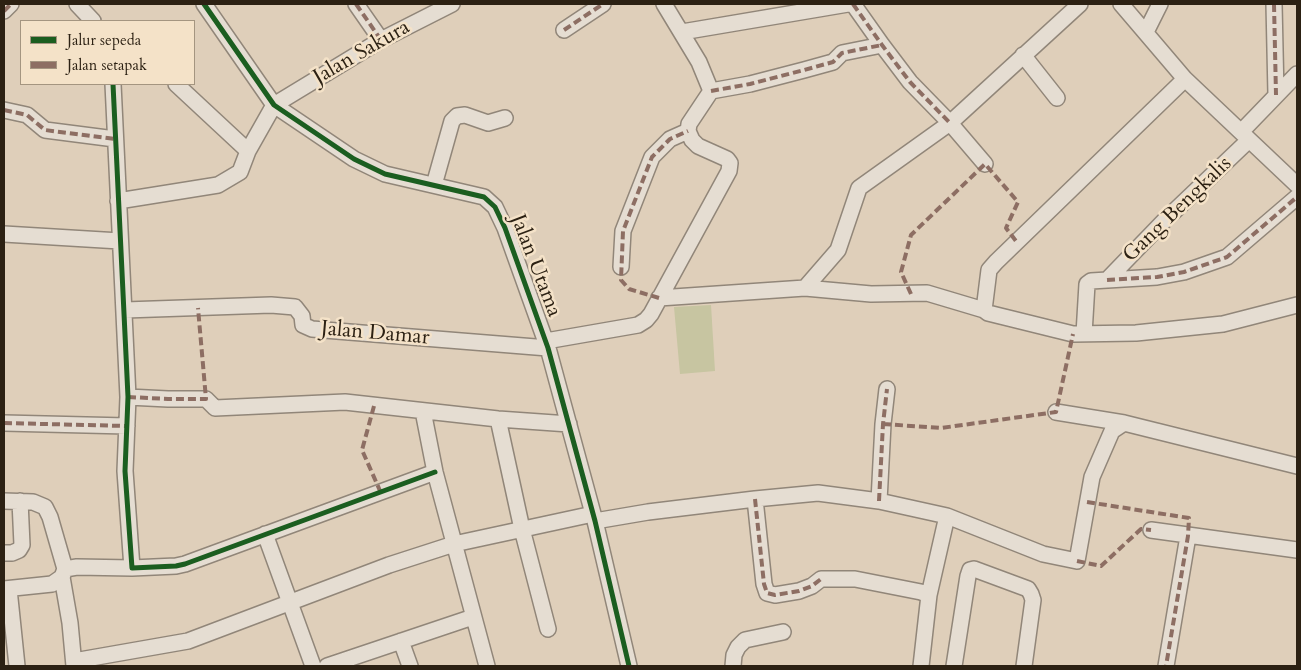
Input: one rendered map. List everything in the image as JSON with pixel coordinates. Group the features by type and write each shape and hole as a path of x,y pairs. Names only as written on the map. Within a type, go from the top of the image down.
{"street":[{"path":"4,11 11,4"},
{"path":"76,4 92,20"},
{"name":"Jalan Utama","path":"204,4 274,105 354,159 384,174 484,197 495,207 505,228 547,344 594,518 629,666"},
{"path":"356,4 381,40"},
{"name":"Jalan Sakura","path":"274,105 381,40 452,4"},
{"path":"564,30 603,4"},
{"path":"664,4 699,62 711,92"},
{"path":"682,32 848,4"},
{"path":"853,4 910,82 950,123 985,164"},
{"path":"806,288 838,250 859,188 950,123 1080,4"},
{"path":"1121,4 1185,78 1297,184"},
{"path":"1146,32 1160,4"},
{"path":"1274,4 1276,95"},
{"path":"547,344 638,325 646,320 730,171 730,162 727,159 698,146 692,140 688,131 689,124 711,92 804,70 832,62 842,53 882,45"},
{"path":"1023,55 1057,98"},
{"name":"Gang Bengkalis","path":"1107,280 1245,136 1276,95 1297,74"},
{"path":"984,310 989,270 1185,78"},
{"path":"113,85 128,396 125,471 132,568"},
{"path":"177,85 248,151"},
{"path":"118,201 218,185 240,172 248,151 274,105"},
{"path":"4,110 27,115 45,130 116,139"},
{"path":"434,185 452,121 457,116 465,115 488,123 505,118"},
{"path":"621,267 623,231 652,157 670,139 688,131"},
{"path":"1084,334 1087,284 1091,281 1157,277 1184,272 1227,257 1297,197"},
{"path":"4,234 120,241"},
{"path":"659,298 806,288 871,294 927,293 984,310 988,313 1073,334 1136,333 1224,324 1297,305"},
{"name":"Jalan Damar","path":"124,310 271,305 294,307 302,316 303,325 312,329 547,344"},
{"path":"879,501 882,436 887,389"},
{"path":"128,396 206,399 215,408 345,402 498,419 569,424"},
{"path":"423,411 435,472 487,666"},
{"path":"1056,412 1124,423 1297,466"},
{"path":"498,419 522,529 548,630"},
{"path":"4,423 127,426"},
{"path":"4,501 33,502 45,507 50,516 64,573 74,664 188,640 454,544 522,529 755,498 818,493 879,501 947,516 1043,554 1077,561 1092,477 1112,431 1124,423"},
{"path":"17,666 6,589 52,584 64,573 76,567 132,568 185,564 435,472"},
{"path":"755,498 764,584 767,593 775,595 799,592 821,579 854,579 930,595"},
{"path":"4,553 12,553 19,550 22,545 20,502"},
{"path":"921,666 930,595 947,516"},
{"path":"1151,530 1297,550"},
{"path":"265,534 314,666"},
{"path":"1166,666 1188,536"},
{"path":"954,666 968,576 970,570 974,569 1028,589 1031,594 1033,600 1024,666"},
{"path":"331,666 474,616"},
{"path":"733,666 734,655 738,647 745,640 783,632"},
{"path":"401,641 410,666"}],"shaded area":[{"path":"711,305 715,371 680,374 674,307"}],"marked path":[{"path":"4,11 11,4"},
{"path":"356,4 381,40"},
{"path":"564,30 603,4"},
{"path":"853,4 910,82 950,123"},
{"path":"1274,4 1276,95"},
{"path":"711,91 750,84 804,70 833,62 842,53 882,45"},
{"path":"4,110 27,115 45,130 115,139"},
{"path":"659,298 629,289 621,280 623,231 652,157 670,139 688,131"},
{"path":"911,294 901,272 911,235 985,164 1018,202 1006,228 1016,241"},
{"path":"1107,280 1157,277 1184,272 1227,257 1297,197"},
{"path":"128,397 206,399 198,308"},
{"path":"883,424 941,428 1056,412 1073,334"},
{"path":"879,501 887,389"},
{"path":"374,406 362,450 381,493"},
{"path":"4,423 127,426"},
{"path":"755,499 764,584 767,593 775,595 799,591 812,586 821,579"},
{"path":"1087,502 1189,518 1188,536 1166,666"},
{"path":"1077,561 1101,566 1141,529 1151,530"}],"cycle path":[{"path":"204,4 274,105 354,159 385,174 484,197 495,207 505,228 548,348 595,521 629,666"},
{"path":"113,85 128,397 125,471 132,568 185,564 435,472"}]}
